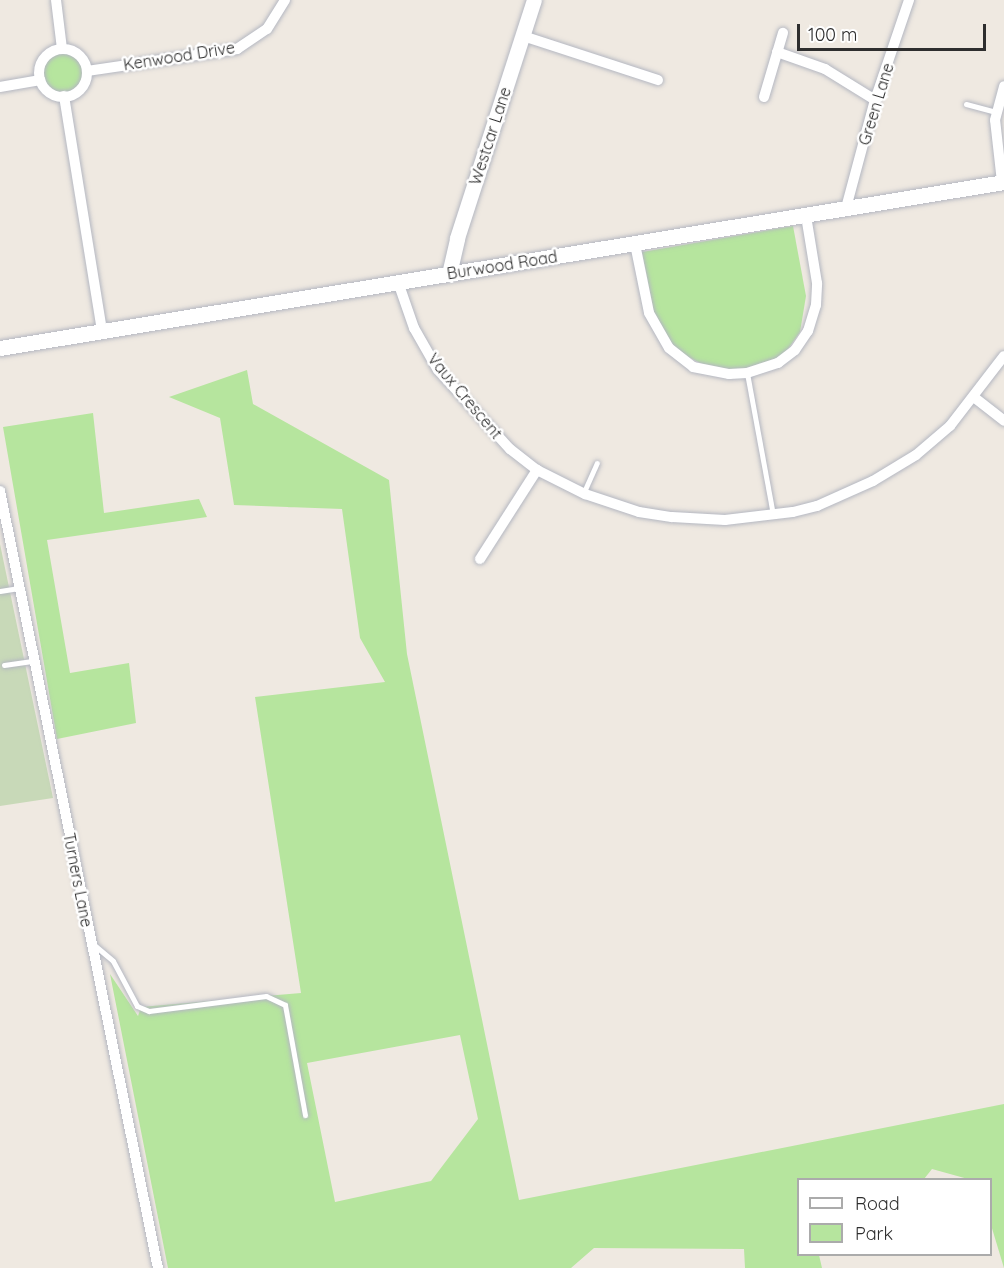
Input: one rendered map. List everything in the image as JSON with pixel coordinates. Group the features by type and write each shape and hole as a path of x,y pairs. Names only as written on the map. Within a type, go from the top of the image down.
{"street":[{"path":"56,0 62,49"},
{"name":"Kenwood Drive","path":"87,70 237,49 267,29 285,0"},
{"name":"Westcar Lane","path":"449,274 457,238 534,0"},
{"name":"Green Lane","path":"846,208 875,100 909,0"},
{"path":"764,97 783,33"},
{"path":"523,36 658,80"},
{"path":"62,49 76,52 87,70 82,87 64,96 51,93 40,80 39,70 45,57 62,49"},
{"path":"777,52 832,72 875,100"},
{"path":"0,87 40,80"},
{"path":"1003,182 996,112 1004,86"},
{"path":"64,96 102,331"},
{"name":"Burwood Road","path":"0,348 1003,182"},
{"path":"635,244 649,313 669,348 693,367 729,374 747,373 778,363 795,350 808,331 816,304 817,283 806,216"},
{"name":"Vaux Crescent","path":"398,282 414,328 438,370 490,431 537,470 583,494 639,513 725,520 772,515 817,506 873,481 916,455 975,398 1004,356"},
{"path":"975,398 1004,421"},
{"path":"480,559 537,470"},
{"name":"Turners Lane","path":"0,491 158,1268"}],"lane":[{"path":"966,104 996,112"},
{"path":"747,373 772,515"},
{"path":"583,494 597,463"},
{"path":"0,591 20,588"},
{"path":"4,665 34,661"},
{"path":"91,943 113,961 137,1006 149,1011 266,996 285,1005 305,1115"}],"green space":[{"path":"63,52 77,58 83,72 77,86 63,92 49,86 43,72 49,58"},
{"path":"793,226 806,296 800,332 783,356 741,370 708,367 679,352 656,322 642,252"},
{"path":"247,370 253,404 389,480 407,654 519,1200 1004,1104 1004,1268 992,1228 992,1178 964,1178 932,1169 925,1178 797,1178 797,1256 819,1256 822,1268 745,1268 744,1249 594,1248 571,1268 168,1268 110,974 138,1016 141,1007 301,993 255,697 385,682 360,638 342,509 234,505 220,418 169,397","holes":["460,1035 478,1119 431,1181 335,1202 307,1063"]},
{"path":"93,413 104,513 199,499 207,517 47,540 70,673 129,663 136,723 57,739 3,427"},
{"path":"0,544 53,798 0,806"}]}
